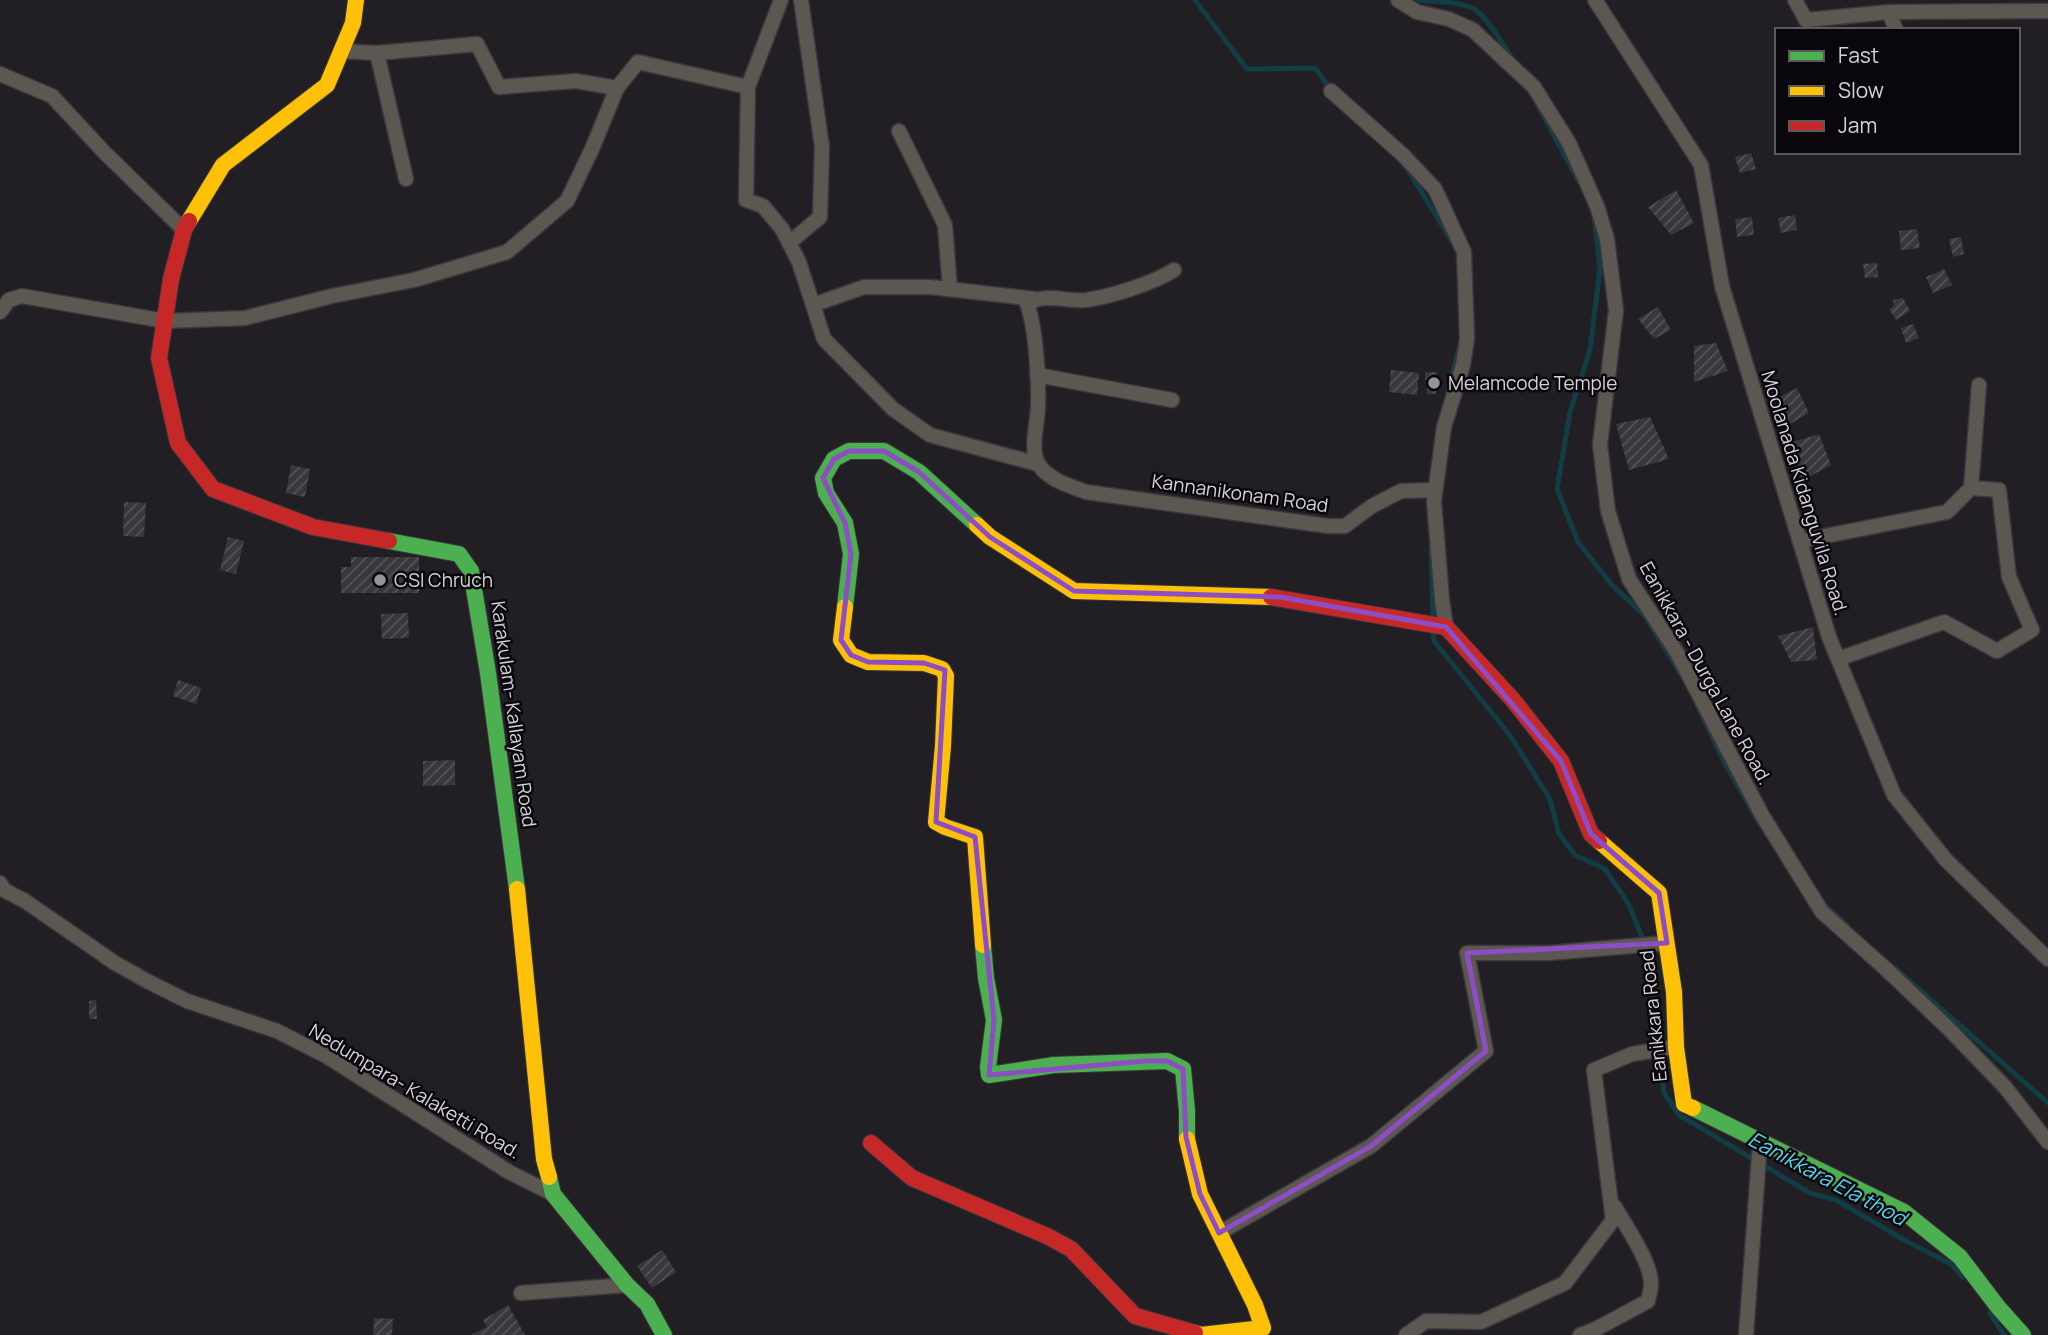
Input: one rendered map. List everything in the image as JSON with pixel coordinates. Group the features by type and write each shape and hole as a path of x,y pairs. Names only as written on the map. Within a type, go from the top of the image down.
{"street":[{"name":"Karakulam- Kallayam Road","path":"356,0 353,23 327,85 223,165 184,230 171,279 159,358 178,443 213,489 313,527 459,554 471,571 488,673 520,912 544,1159 554,1194 627,1285 648,1304 664,1335"},
{"name":"Kannanikonam Road","path":"781,0 748,87 746,200 763,206 789,243 799,262 824,339 893,409 930,435 1038,464 1065,485 1086,492 1328,526 1345,526 1372,506 1401,491 1431,490"},
{"path":"789,243 820,217 822,147 801,0"},
{"name":"Eanikkara - Durga Lane Road.","path":"1398,0 1417,12 1449,19 1473,30 1534,88 1569,143 1597,206 1607,239 1616,310 1601,444 1608,511 1629,579 1676,651 1762,815 1822,912 1949,1029 2004,1087 2048,1142"},
{"name":"Moolanada Kidanguvila Road.","path":"1595,0 1701,165 1722,286 1829,638 1894,795 1946,860 2048,959"},
{"path":"1795,0 1806,20 1889,12 2048,12"},
{"path":"1889,12 1895,28"},
{"path":"341,51 377,53 477,44 499,88 576,81 617,88"},
{"path":"377,53 406,179"},
{"path":"3,302 22,296 165,321 245,318 332,296 414,280 507,252 567,201 617,88 638,62 748,87"},
{"path":"0,74 52,96 104,152 184,230"},
{"path":"872,1143 912,1178 1071,1249 1135,1316 1201,1335 1266,1331 1200,1194 1186,1137 1187,1111 1183,1069 1167,1061 1145,1061 1054,1065 989,1075 994,1020 986,978 975,837 944,828 936,822 946,676 942,669 924,663 868,663 851,655 841,640 851,554 845,523 826,493 823,478 834,459 849,451 884,451 919,472 990,537 1074,591 1280,597 1438,625 1442,600 1431,490 1444,427 1463,365 1467,339 1464,252 1435,190 1403,155 1331,91"},
{"path":"899,131 945,225 950,289"},
{"path":"813,305 864,287 930,287 1035,299 1046,297 1083,300 1116,294 1174,270"},
{"path":"1035,299 1027,304 1032,316 1037,375 1038,407 1034,434 1038,464"},
{"path":"1037,375 1172,400"},
{"path":"1800,541 1947,512 1971,488 1979,385"},
{"path":"1838,659 1944,622 1997,651 2032,629 2009,578 1999,490 1971,488"},
{"name":"Eanikkara Road","path":"1438,625 1513,700 1561,761 1591,834 1659,893 1674,992 1664,1049 1684,1104 1904,1212 1960,1257 2023,1335"},
{"name":"Nedumpara- Kalaketti Road.","path":"0,883 4,890 147,981 187,1001 277,1031 328,1057 509,1172 554,1194"},
{"path":"1219,1233 1371,1146 1486,1051 1467,953 1549,953 1667,943"},
{"path":"1406,1335 1426,1321 1481,1322 1565,1283 1613,1220 1594,1070 1632,1054 1664,1049"},
{"path":"1746,1335 1760,1142"},
{"path":"1580,1335 1648,1301 1652,1282 1632,1235 1611,1202"},
{"path":"521,1293 627,1285"}],"highlighted area":[{"path":"849,451 884,451 919,472 990,537 1074,591 1280,597 1446,627 1561,761 1591,834 1659,893 1667,943 1467,953 1486,1051 1371,1146 1219,1233 1200,1194 1186,1137 1183,1069 1167,1061 1145,1061 989,1075 994,1020 975,837 936,822 945,670 924,663 868,662 851,655 841,640 851,554 845,523 823,478 834,459"}],"building":[{"path":"1751,153 1756,169 1740,173 1735,157"},
{"path":"1676,190 1694,223 1671,235 1648,207"},
{"path":"1795,215 1797,230 1781,233 1778,218"},
{"path":"1752,217 1754,235 1737,237 1735,219"},
{"path":"1917,229 1920,248 1901,250 1899,231"},
{"path":"1961,237 1964,254 1953,257 1949,239"},
{"path":"1877,263 1878,277 1865,278 1863,264"},
{"path":"1944,269 1952,285 1933,293 1926,277"},
{"path":"1903,298 1910,311 1896,320 1889,309 1894,306 1893,300"},
{"path":"1658,307 1671,330 1654,339 1638,319"},
{"path":"1913,324 1919,338 1906,343 1901,328"},
{"path":"1716,343 1728,371 1694,382 1694,346"},
{"name":"Melamcode Temple","path":"1391,370 1419,373 1417,395 1389,392"},
{"name":"Melamcode Temple","path":"1425,372 1437,372 1436,394 1427,394 1431,380 1425,380"},
{"path":"1797,388 1809,413 1786,426 1776,399"},
{"path":"1650,417 1669,459 1629,470 1616,424"},
{"path":"1819,434 1831,465 1801,481 1793,442"},
{"path":"291,465 310,469 305,497 286,493"},
{"path":"124,502 146,503 144,537 123,536"},
{"path":"228,537 244,541 236,574 220,570"},
{"name":"CSI Chruch","path":"351,557 419,557 419,593 341,593 341,567 351,567"},
{"path":"408,613 409,638 382,639 381,614"},
{"path":"1813,627 1817,660 1791,662 1778,636"},
{"path":"178,680 201,688 196,704 173,696"},
{"path":"455,760 455,785 423,786 423,761"},
{"path":"96,1000 97,1019 89,1019 89,1001"},
{"path":"662,1250 676,1272 652,1288 637,1266"},
{"path":"508,1305 525,1335 471,1335 487,1327 483,1320"},
{"path":"374,1318 393,1319 392,1335 373,1335"}],"waterway":[{"name":"Eanikkara Ela thod","path":"1195,0 1247,69 1315,68 1331,90"},
{"path":"1419,0 1454,3 1474,9 1490,25 1514,62"},
{"path":"1537,104 1579,182"},
{"name":"Eanikkara Ela thod","path":"1406,167 1456,248"},
{"path":"1594,216 1600,269 1590,350 1570,412 1557,489 1578,542 1612,585 1645,616 1683,678"},
{"name":"Eanikkara Ela thod","path":"1447,395 1460,344"},
{"name":"Eanikkara Ela thod","path":"1431,547 1433,621"},
{"name":"Eanikkara Ela thod","path":"1433,631 1434,641 1509,734 1550,799 1559,834 1575,855 1605,869 1628,903 1647,949 1664,1093 1679,1115 1810,1193 1836,1200 1951,1264 1963,1277"},
{"path":"1697,705 1724,762 1761,826"},
{"path":"1824,904 1848,926"},
{"path":"1895,968 2048,1103"},
{"name":"Eanikkara Ela thod","path":"1990,1313 2004,1335"}],"traffic: fast":[{"path":"845,607 851,554 845,523 826,493 823,478 834,459 849,451 884,451 919,472 977,525"},
{"path":"389,541 459,554 471,571 488,673 517,889"},
{"path":"983,945 994,1020 989,1075 1054,1065 1167,1061 1183,1069 1187,1139"},
{"path":"1693,1108 1904,1212 1960,1257 2023,1335"},
{"path":"549,1177 553,1194 627,1285 647,1304 664,1335"}],"traffic: slow":[{"path":"189,221 223,165 327,85 353,23 356,0"},
{"path":"977,525 990,537 1074,591 1271,597"},
{"path":"845,607 841,640 851,655 868,662 924,663 942,669 946,676 936,822 975,837 983,945"},
{"path":"1599,841 1659,893 1674,992 1676,1047 1684,1104 1693,1108"},
{"path":"517,889 544,1159 549,1177"},
{"path":"1187,1139 1200,1194 1255,1305 1263,1328 1201,1335 1195,1333"}],"traffic: jam":[{"path":"189,221 184,230 171,279 159,358 178,443 213,489 313,527 389,541"},
{"path":"1271,597 1446,627 1513,700 1561,761 1591,834 1599,841"},
{"path":"871,1143 912,1178 1071,1249 1135,1316 1195,1333"}],"place":[{"name":"Melamcode Temple","path":"1434,383"},
{"name":"CSI Chruch","path":"380,580"}]}
